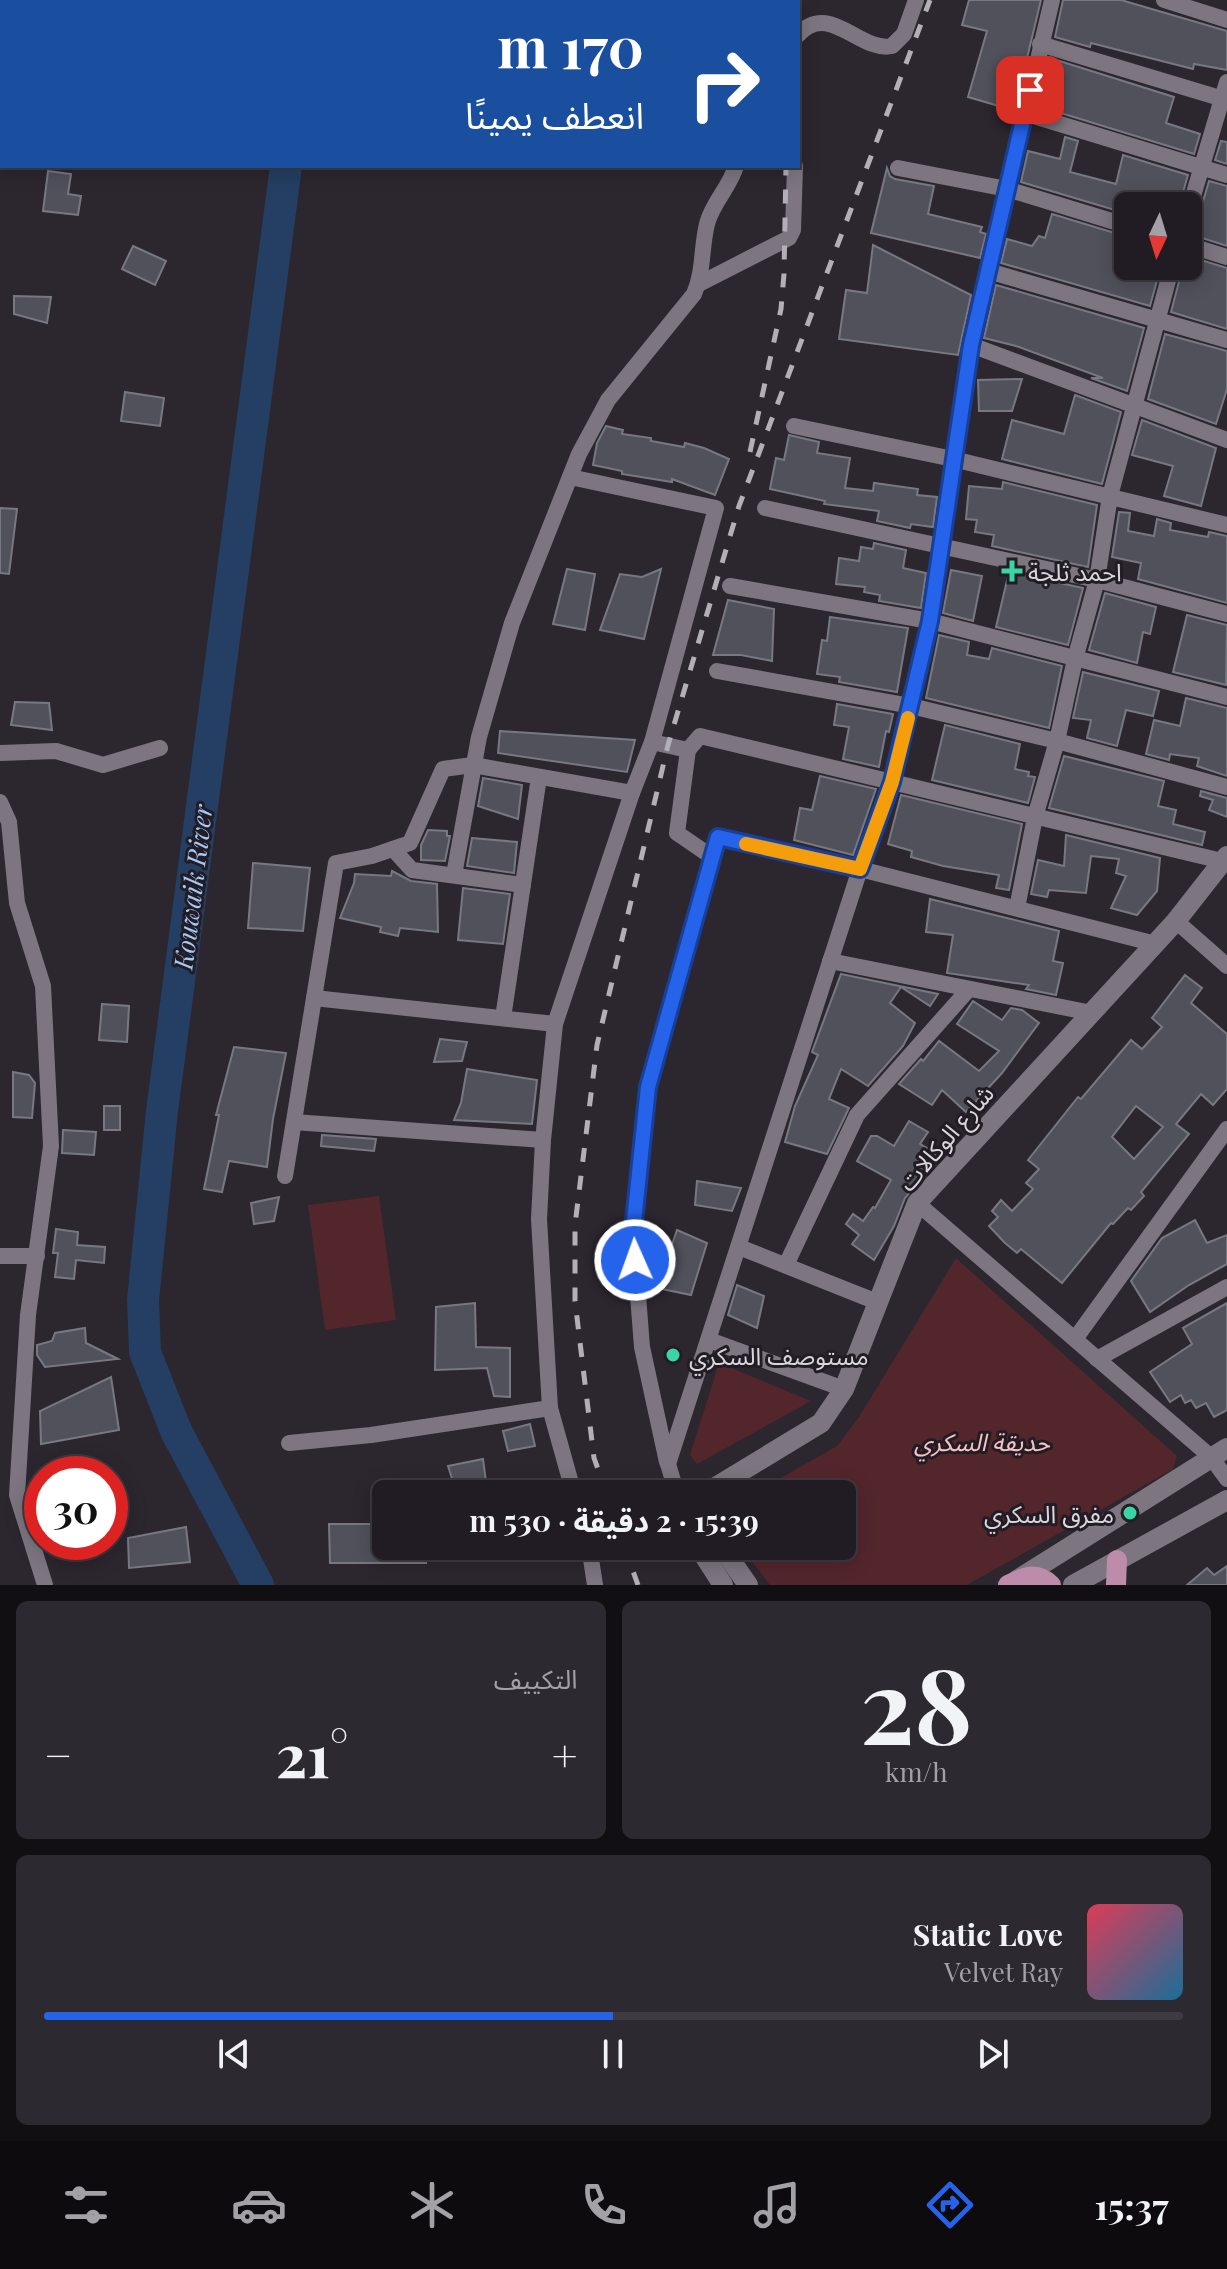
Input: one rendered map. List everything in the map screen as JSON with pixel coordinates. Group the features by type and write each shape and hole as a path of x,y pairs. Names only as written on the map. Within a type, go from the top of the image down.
{"main road":[{"path":"1116,1585 1117,1560"},
{"path":"1012,1583 1032,1576 1040,1577 1051,1585"}],"street":[{"path":"800,33 811,24 833,21 876,46 892,46 904,34 916,0"},
{"path":"668,1464 860,869 892,782 930,621 971,345 1052,0"},
{"path":"1164,0 1227,20"},
{"path":"1040,44 1224,100"},
{"path":"1195,192 1227,82"},
{"path":"1024,113 1227,175"},
{"path":"454,875 473,765 512,623 570,477 589,433 608,400 688,303 699,284 707,222 735,168"},
{"path":"699,284 789,238 793,230 795,168"},
{"path":"898,168 1007,189 1114,222"},
{"path":"1202,249 1227,257"},
{"path":"988,271 1227,340"},
{"path":"1017,908 1035,817 1097,580 1110,496 1168,280"},
{"path":"971,345 1227,440"},
{"path":"794,426 953,459 1227,525"},
{"path":"570,477 716,508 652,742 555,1024 543,1140 539,1219 550,1408 570,1480"},
{"path":"765,508 1097,580 1227,614"},
{"path":"730,586 930,621 1227,697"},
{"path":"717,671 911,706 1227,787"},
{"path":"712,857 677,833 688,750 700,736 1035,817 1225,859"},
{"path":"652,742 688,750"},
{"path":"0,753 56,751 103,765 160,748"},
{"path":"285,1176 336,863 372,856 410,843 443,769 473,765 632,793"},
{"path":"503,1018 539,777"},
{"path":"0,802 9,822 17,903 43,986 51,1146 28,1315 17,1495 45,1585"},
{"path":"673,1480 642,1347 633,1231 648,1087 718,837 860,869 1156,944"},
{"path":"393,849 412,870 523,885"},
{"name":"شارع الوكالات","path":"727,1480 821,1423 844,1389 917,1203 1156,944 1225,859"},
{"path":"1176,921 1227,966"},
{"path":"830,961 1092,1013"},
{"path":"786,1265 857,1115 969,989"},
{"path":"314,998 555,1024"},
{"path":"294,1122 543,1140"},
{"path":"1075,1339 1227,1129"},
{"path":"917,1203 1097,1359 1219,1453 1227,1479"},
{"path":"739,1247 877,1302"},
{"path":"0,1256 37,1256"},
{"path":"1097,1359 1227,1287"},
{"path":"709,1340 844,1389"},
{"path":"289,1443 371,1435 550,1408"},
{"path":"1012,1583 1219,1453"},
{"path":"1073,1585 1227,1500"},
{"path":"591,1560 595,1585"},
{"path":"707,1560 723,1585"},
{"path":"731,1560 748,1585"}],"green space":[{"path":"379,1196 396,1320 325,1330 308,1205"},
{"name":"حديقة السكري","path":"956,1258 1177,1456 1173,1469 967,1585 770,1585 751,1560 856,1560 856,1480 778,1480 837,1446 859,1417"},
{"path":"719,1363 811,1401 697,1464 690,1455"}],"building":[{"path":"969,0 1041,0 1016,104 1011,103 1009,109 968,97 987,31 962,25"},
{"path":"1063,0 1121,0 1227,31 1227,70 1194,64 1193,69 1055,37"},
{"path":"1050,58 1174,97 1166,123 1200,134 1194,154 1038,106"},
{"path":"1065,137 1078,141 1070,172 1116,184 1123,155 1188,175 1183,192 1114,192 1114,210 1021,182 1028,151 1060,159"},
{"path":"1221,141 1227,142 1227,164 1215,160"},
{"path":"887,168 895,179 934,186 928,214 982,227 980,232 986,234 980,258 871,233"},
{"path":"48,171 71,174 68,194 81,196 78,215 43,211"},
{"path":"1209,181 1227,186 1227,246 1202,238 1202,205"},
{"path":"1052,214 1114,233 1114,280 1157,280 1150,306 1001,263 1007,239 1032,246 1039,236 1045,238"},
{"path":"873,245 971,295 958,355 839,339 846,290 867,293"},
{"path":"133,246 166,261 155,285 122,269"},
{"path":"1202,260 1227,268 1227,329 1171,312 1179,280 1202,280"},
{"path":"996,285 1144,328 1127,391 1091,378 1103,378 1016,346 984,338"},
{"path":"14,296 51,297 47,323 14,314"},
{"path":"1165,334 1227,351 1227,389 1216,424 1148,399"},
{"path":"1022,379 1012,411 979,411 978,380"},
{"path":"125,392 164,398 160,426 121,421"},
{"path":"1075,395 1121,412 1102,484 1002,459 1012,420 1064,434"},
{"path":"1142,420 1216,448 1201,506 1164,496 1173,466 1132,455"},
{"path":"606,426 623,430 622,434 651,438 651,441 684,447 685,443 704,448 729,459 715,495 672,479 672,482 622,474 622,471 593,465 597,443"},
{"path":"789,435 819,442 817,453 850,458 845,488 873,491 874,483 918,489 917,495 937,497 933,527 911,524 910,528 877,521 879,511 824,504 825,501 770,489 776,458 784,460"},
{"path":"1003,482 1097,505 1088,567 992,546 994,535 975,532 977,520 966,519 969,486 1002,489"},
{"path":"0,508 17,509 9,574 0,573"},
{"path":"1119,512 1130,513 1128,531 1154,536 1157,519 1171,523 1170,530 1208,537 1209,532 1227,536 1227,603 1138,579 1141,563 1112,557"},
{"path":"874,543 906,550 903,568 926,573 921,608 879,601 880,595 864,592 865,587 836,584 839,558 859,561 861,547 873,549"},
{"path":"567,569 595,574 585,630 553,624"},
{"path":"661,569 644,639 600,630 620,574 642,577"},
{"path":"951,570 982,576 973,621 943,613"},
{"path":"1009,572 1083,588 1068,645 996,627"},
{"path":"1105,593 1156,607 1150,634 1143,632 1137,663 1089,650"},
{"path":"728,600 774,609 772,661 741,655 713,655"},
{"path":"1187,615 1227,625 1226,685 1173,672"},
{"path":"830,617 908,628 897,692 839,682 840,677 817,674 822,640 827,641"},
{"path":"939,635 969,642 967,655 989,659 992,648 1062,666 1049,728 926,698"},
{"path":"1083,672 1159,691 1153,716 1126,710 1117,746 1087,738 1091,720 1073,718"},
{"path":"1186,698 1227,708 1227,776 1197,766 1199,758 1170,754 1169,760 1146,754 1154,720 1180,726"},
{"path":"15,702 49,703 52,730 11,725"},
{"path":"837,704 893,714 889,732 886,731 879,767 843,759 849,727 834,725"},
{"path":"945,725 1020,744 1015,769 1029,772 1028,776 1035,777 1028,803 932,780"},
{"path":"500,731 635,740 627,772 498,753"},
{"path":"1064,756 1164,781 1158,806 1176,810 1173,824 1205,832 1202,845 1049,808"},
{"path":"820,776 876,789 853,855 794,840 800,808 812,810"},
{"path":"483,778 522,785 518,819 478,806"},
{"path":"1201,791 1227,798 1227,817 1209,810 1213,800 1200,796"},
{"path":"901,795 1022,824 1009,890 996,888 999,875 943,866 911,857 912,851 888,844"},
{"path":"428,830 447,831 447,836 450,836 445,861 421,860 421,845"},
{"path":"1066,835 1160,858 1157,891 1137,915 1111,908 1126,876 1116,873 1119,859 1091,856 1086,893 1049,890 1047,897 1031,894 1038,860 1064,866"},
{"path":"472,838 517,842 514,873 467,866"},
{"path":"253,863 310,868 303,931 248,928"},
{"path":"392,871 411,881 437,884 438,932 400,928 398,936 380,932 381,927 340,918 355,874 391,876"},
{"path":"463,888 510,894 503,944 458,940"},
{"path":"930,899 1059,931 1053,961 1063,963 1056,995 1026,989 1029,985 947,973 953,935 926,932"},
{"path":"841,974 938,994 930,1006 901,987 890,1003 915,1023 903,1046 868,1086 841,1069 829,1099 849,1108 827,1154 785,1142 795,1106 818,1055 812,1052"},
{"path":"1185,975 1202,988 1191,1003 1227,1034 1227,1089 1213,1105 1201,1094 1176,1124 1189,1134 1141,1192 1144,1196 1131,1210 1128,1208 1111,1223 1062,1283 1021,1249 1017,1253 1005,1243 989,1226 998,1217 992,1211 1001,1200 1012,1211 1033,1189 1026,1183 1039,1169 1028,1160 1078,1097 1081,1099 1131,1040 1142,1049 1162,1027 1152,1018","holes":["1136,1106 1163,1127 1134,1159 1112,1137"]},
{"path":"973,1001 1002,1020 1011,1008 1022,1010 1039,1023 1002,1073 966,1112 942,1090 932,1105 899,1084 939,1041 979,1071 999,1051 957,1024"},
{"path":"102,1004 129,1006 127,1042 99,1040"},
{"path":"440,1039 467,1042 462,1061 434,1062"},
{"path":"234,1047 286,1053 267,1167 229,1161 222,1192 204,1189 219,1115 216,1115"},
{"path":"467,1069 537,1080 532,1124 454,1120 461,1103"},
{"path":"13,1072 29,1075 35,1083 32,1118 13,1117"},
{"path":"104,1106 120,1106 120,1130 104,1130"},
{"path":"909,1121 928,1132 920,1144 936,1153 923,1177 905,1198 894,1226 874,1260 852,1244 859,1235 846,1224 853,1214 863,1221 875,1208 891,1180 857,1161 871,1136 894,1146"},
{"path":"63,1130 96,1132 94,1155 62,1153"},
{"path":"322,1135 376,1139 374,1151 321,1146"},
{"path":"697,1181 741,1188 732,1211 695,1205"},
{"path":"279,1197 274,1221 254,1224 251,1203"},
{"path":"1195,1220 1207,1243 1227,1235 1227,1264 1150,1312 1131,1281 1162,1238"},
{"path":"56,1229 78,1232 77,1245 105,1247 104,1263 76,1260 74,1279 55,1277 58,1253 53,1253"},
{"path":"677,1230 707,1243 691,1295 657,1288"},
{"path":"737,1285 764,1296 757,1328 728,1315"},
{"path":"475,1303 476,1347 510,1348 510,1397 494,1396 487,1368 435,1370 436,1307"},
{"path":"1227,1303 1227,1410 1214,1417 1206,1403 1196,1408 1191,1400 1185,1403 1181,1395 1170,1402 1150,1372 1192,1344 1183,1328"},
{"path":"85,1328 86,1343 118,1359 45,1367 37,1355 37,1345 52,1341 55,1333"},
{"path":"111,1377 119,1430 41,1444 40,1411"},
{"path":"530,1424 535,1446 508,1451 503,1431"},
{"path":"483,1459 486,1480 452,1480 448,1466"},
{"path":"329,1524 372,1524 372,1560 426,1560 426,1563 330,1563"},
{"path":"186,1527 190,1562 129,1568 128,1538"},
{"path":"1227,1566 1227,1585 1187,1585 1207,1568 1214,1575"}],"waterway":[{"name":"Kouwaik River","path":"258,1585 176,1431 145,1352 143,1300 162,1111 286,168"}],"railway":[{"path":"602,1480 594,1458 575,1301 575,1225 597,1045 668,745 739,506 930,0"},
{"path":"750,452 781,309 786,168"},
{"path":"629,1560 638,1585"}],"slow traffic":[{"path":"746,844 860,869 892,782 908,718"}],"place":[{"name":"احمد ثلجة","path":"1012,571"},
{"name":"مستوصف السكري","path":"673,1355"},
{"name":"مفرق السكري","path":"1130,1513"}],"route":[{"path":"635,1260 633,1231 648,1087 718,837 860,869 892,782 930,621 971,345 1030,90"}]}
